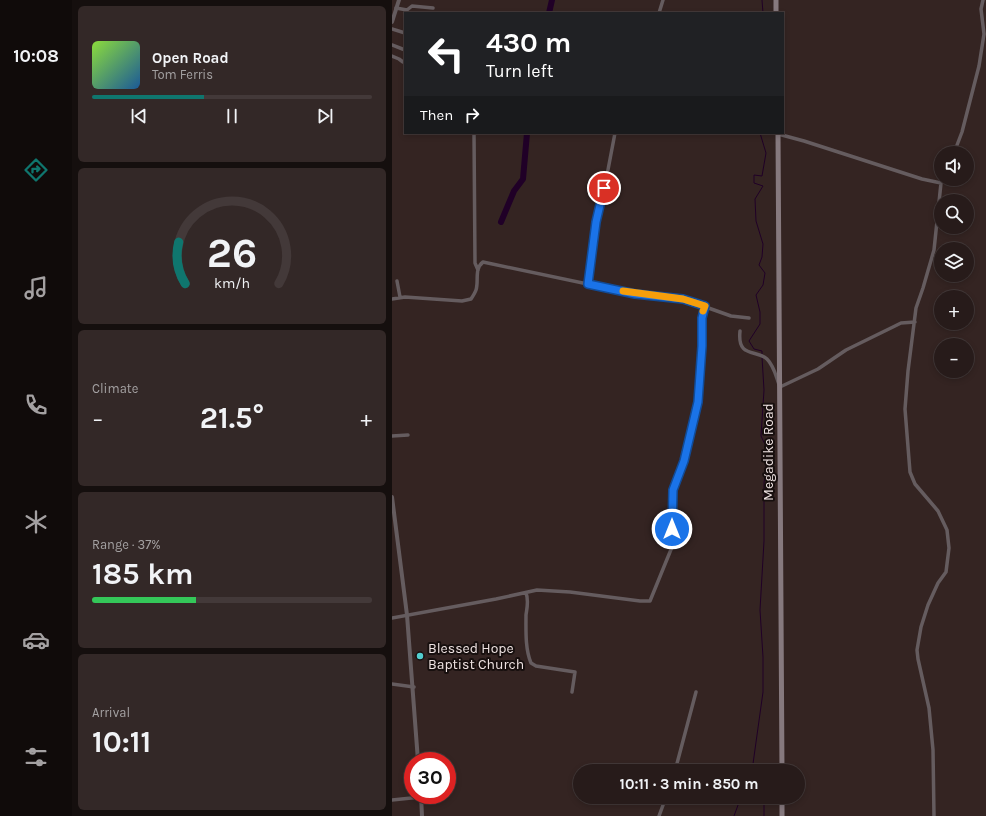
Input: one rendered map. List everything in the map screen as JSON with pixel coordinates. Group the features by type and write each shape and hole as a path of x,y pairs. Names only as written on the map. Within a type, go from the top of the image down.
{"main road":[{"path":"776,0 776,12"},
{"name":"Megadike Road","path":"778,134 782,764"},
{"path":"782,804 782,816"}],"street":[{"path":"392,22 398,0"},
{"path":"659,12 663,0"},
{"path":"957,146 962,132 979,66 984,34 981,10 983,0"},
{"path":"396,8 407,10 412,6 433,8"},
{"path":"392,29 404,34"},
{"path":"392,45 404,50"},
{"path":"392,56 402,62"},
{"path":"474,134 475,263 478,270"},
{"path":"588,284 596,222 616,134"},
{"path":"778,134 934,182"},
{"path":"934,816 933,750 929,708 918,659 918,650 921,627 928,605 938,583 946,572 949,548 947,530 938,511 915,484 910,472 905,409 916,308 934,250 941,186"},
{"path":"392,299 400,297 462,301 471,299 476,290 478,270 483,262 635,294 683,299 731,316 749,318"},
{"path":"397,281 400,297"},
{"path":"392,618 443,610 542,590 640,602 650,601 672,547 673,490 684,461 698,402 702,346 702,318 705,306"},
{"path":"740,331 739,337 741,344 748,352 766,357 776,373 780,388 818,369 846,350 901,323 914,322"},
{"path":"392,436 408,436"},
{"path":"392,497 407,615 414,687 418,752"},
{"path":"526,593 528,599 526,626 527,647 531,663 536,666 576,672 572,692"},
{"path":"392,684 414,687"},
{"path":"677,764 696,692"},
{"path":"392,800 404,798"},
{"path":"421,804 422,816"},
{"path":"659,816 663,804"}],"waterway":[{"path":"549,12 552,0"},
{"path":"762,0 763,12"},
{"path":"501,222 514,191 523,179 527,134"},
{"path":"760,134 766,153 762,176 754,175 754,183 763,186 755,199 756,221 763,244 762,257 759,265 765,273 763,285 756,295 760,312 760,324 749,341 754,349 762,351 762,354"},
{"path":"753,764 763,692 763,657 760,610 764,541 764,483 768,451 761,436 764,390 762,357"},
{"path":"734,816 738,804"},
{"path":"764,804 764,816"}],"slow traffic":[{"path":"623,291 635,294 693,301 705,306 703,311"}],"place":[{"name":"Blessed Hope Baptist Church","path":"420,656"}],"route":[{"path":"604,188 596,222 588,284 635,294 683,299 705,306 702,318 702,346 698,402 681,472 673,490 672,529"}]}
